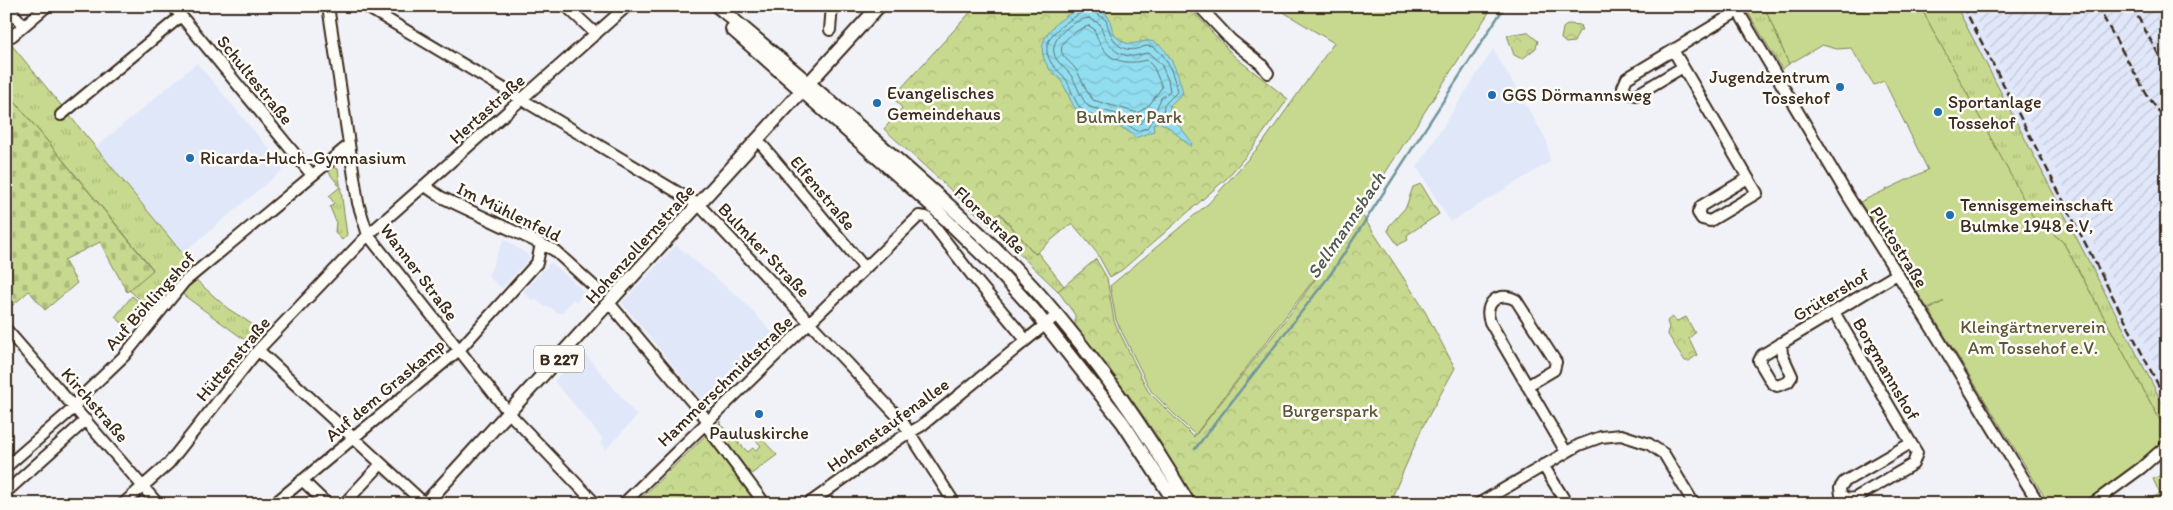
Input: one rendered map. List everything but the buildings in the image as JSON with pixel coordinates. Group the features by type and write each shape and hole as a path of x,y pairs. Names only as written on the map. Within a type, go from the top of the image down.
{"main road":[{"name":"Florastraße","path":"709,6 981,234 1057,315 1132,412 1189,504"},
{"name":"Florastraße","path":"717,6 963,235 1045,324 1123,423 1176,504"},
{"name":"Hohenzollernstraße","path":"425,504 610,304 879,6"}],"street":[{"path":"8,6 23,26"},
{"path":"12,36 47,6"},
{"name":"Schultestraße","path":"173,6 312,175"},
{"name":"Wanner Straße","path":"328,6 358,203 368,235 509,413 596,504"},
{"name":"Bulmker Straße","path":"365,6 699,205 809,321 910,432 954,504"},
{"path":"566,6 596,34"},
{"name":"Hertastraße","path":"368,235 627,6"},
{"path":"830,30 832,6"},
{"path":"1199,6 1231,40 1261,64 1268,73"},
{"path":"1683,67 1636,95 1627,93 1623,87 1626,78 1736,9"},
{"name":"Plutostraße","path":"1736,9 2039,504"},
{"path":"61,115 181,16"},
{"path":"1673,50 1748,178 1757,194 1710,221 1702,219 1698,213 1701,206 1748,178"},
{"name":"Elfenstraße","path":"757,140 864,267"},
{"name":"Auf Böhlingshof","path":"6,467 74,407 79,399 124,356 150,327 184,282 349,146"},
{"name":"Im Mühlenfeld","path":"425,186 441,197 554,250 598,290"},
{"name":"Hammerschmidtstraße","path":"623,504 914,219 923,216 930,220 971,274 1026,340"},
{"name":"Hüttenstraße","path":"123,504 169,463 258,350 368,235"},
{"name":"Auf dem Graskamp","path":"274,504 459,350 537,264 541,244"},
{"name":"Grütershof","path":"1781,343 1897,274"},
{"path":"1527,386 1554,370 1556,362 1516,300 1509,296 1500,296 1488,307 1487,314 1527,386 1566,452"},
{"path":"610,304 706,423 764,504"},
{"name":"Borgmannshof","path":"1834,312 1917,453 1913,464 1855,498 1847,499 1841,495 1840,488 1844,482 1911,443"},
{"name":"Hohenstaufenallee","path":"808,504 921,426 1057,315"},
{"name":"Kirchstraße","path":"6,329 158,504"},
{"path":"258,350 425,504"},
{"path":"6,492 86,420"},
{"path":"1478,504 1566,452 1601,436 1621,435 1641,441 1664,454 1694,504"},
{"path":"2092,504 2167,446"},
{"path":"344,504 381,464"},
{"path":"1543,465 1566,504"},
{"path":"302,480 327,504"}],"shaded area":[{"path":"1956,6 1968,6 2041,142 2167,386 2167,412"},
{"path":"1968,6 2167,6 2167,386 2041,142"},
{"name":"GGS Dörmannsweg","path":"1493,49 1547,141 1550,162 1450,222 1417,167"},
{"name":"Ricarda-Huch-Gymnasium","path":"197,63 285,168 183,253 96,147"},
{"path":"504,239 528,255 529,259 502,288 488,276"},
{"path":"676,245 741,299 778,339 710,404 703,402 622,303"},
{"path":"551,262 585,292 577,302 573,299 562,313 556,312 551,307 545,307 536,299 533,301 523,292"},
{"path":"582,350 637,416 606,449 600,442 603,439 554,381"}],"green space":[{"name":"Bulmker Park","path":"976,6 1188,6 1235,57 1288,99 1251,150 1227,178 1122,270 1110,277 1097,253 1072,223 1035,254 1000,213 987,223 884,129 902,108 893,97"},
{"path":"1279,6 1493,6 1331,257 1195,435 1151,391 1116,320 1110,286 1209,203 1264,141 1334,43 1285,13"},
{"path":"1744,6 1764,6 1789,64 1782,69"},
{"name":"Kleingärtnerverein Am Tossehof e.V.","path":"1764,6 1920,6 2039,228 2045,227 2063,242 2167,433 2167,437 2116,482 2080,504 2049,504 1929,310 1944,301 1928,309 1860,202 1928,170 1884,81 1874,85 1851,48 1837,49 1822,45 1789,64"},
{"path":"1920,6 1956,6 2167,412 2167,433 2063,242 2045,227 2039,229"},
{"path":"1568,24 1580,25 1582,31 1579,31 1574,42 1566,43 1561,39 1563,28"},
{"path":"1527,32 1538,41 1536,48 1522,59 1514,55 1507,35"},
{"path":"6,38 192,265 175,278 152,310 129,290 153,269 6,91"},
{"path":"6,91 153,270 127,292 100,242 64,260 77,283 45,310 29,291 6,311"},
{"path":"332,167 338,169 347,235 342,240 335,232 336,222 330,207 334,203 329,196 340,187 327,170"},
{"path":"1421,184 1439,214 1407,235 1408,240 1398,245 1388,231 1389,226 1406,207 1413,187"},
{"path":"999,213 1035,254 1038,253 1064,286 1058,291 987,223"},
{"name":"Burgerspark","path":"1362,215 1422,306 1455,368 1423,426 1389,504 1197,504 1155,433 1128,394 1075,325 1075,315 1058,291 1096,259 1107,278 1114,321 1148,391 1194,437 1290,314"},
{"path":"195,279 227,308 261,330 249,343 182,294"},
{"path":"132,296 145,307 138,315 144,320 139,326 133,321 127,327 115,317"},
{"path":"1672,317 1677,321 1686,317 1695,333 1689,338 1697,355 1689,361 1685,361 1667,333 1669,328 1667,321"},
{"path":"720,421 720,424 748,452 753,448 756,450 761,446 755,439 759,436 777,455 750,475 717,430"},
{"path":"706,435 758,504 636,504 636,503"},
{"path":"2167,472 2167,504 2139,504 2160,494 2153,479"}],"water":[{"path":"1083,8 1103,11 1110,20 1115,35 1126,43 1153,42 1166,52 1179,78 1183,93 1170,105 1169,113 1192,142 1191,147 1170,128 1159,122 1153,124 1154,131 1135,138 1123,128 1095,122 1079,114 1061,81 1048,67 1043,57 1043,47 1045,38 1057,23"}],"waterway":[{"name":"Sellmannsbach","path":"1195,449 1330,275 1505,6"}],"railway":[{"path":"1963,6 2167,402"},
{"path":"2097,6 2147,95 2167,123"},
{"path":"2132,6 2167,70"}],"place":[{"name":"Jugendzentrum Tossehof","path":"1840,87"},
{"name":"GGS Dörmannsweg","path":"1492,95"},
{"name":"Evangelisches Gemeindehaus","path":"877,103"},
{"name":"Sportanlage Tossehof","path":"1938,112"},
{"name":"Ricarda-Huch-Gymnasium","path":"190,158"},
{"name":"Tennisgemeinschaft Bulmke 1948 e.V,","path":"1950,215"},
{"name":"Pauluskirche","path":"759,414"}]}
